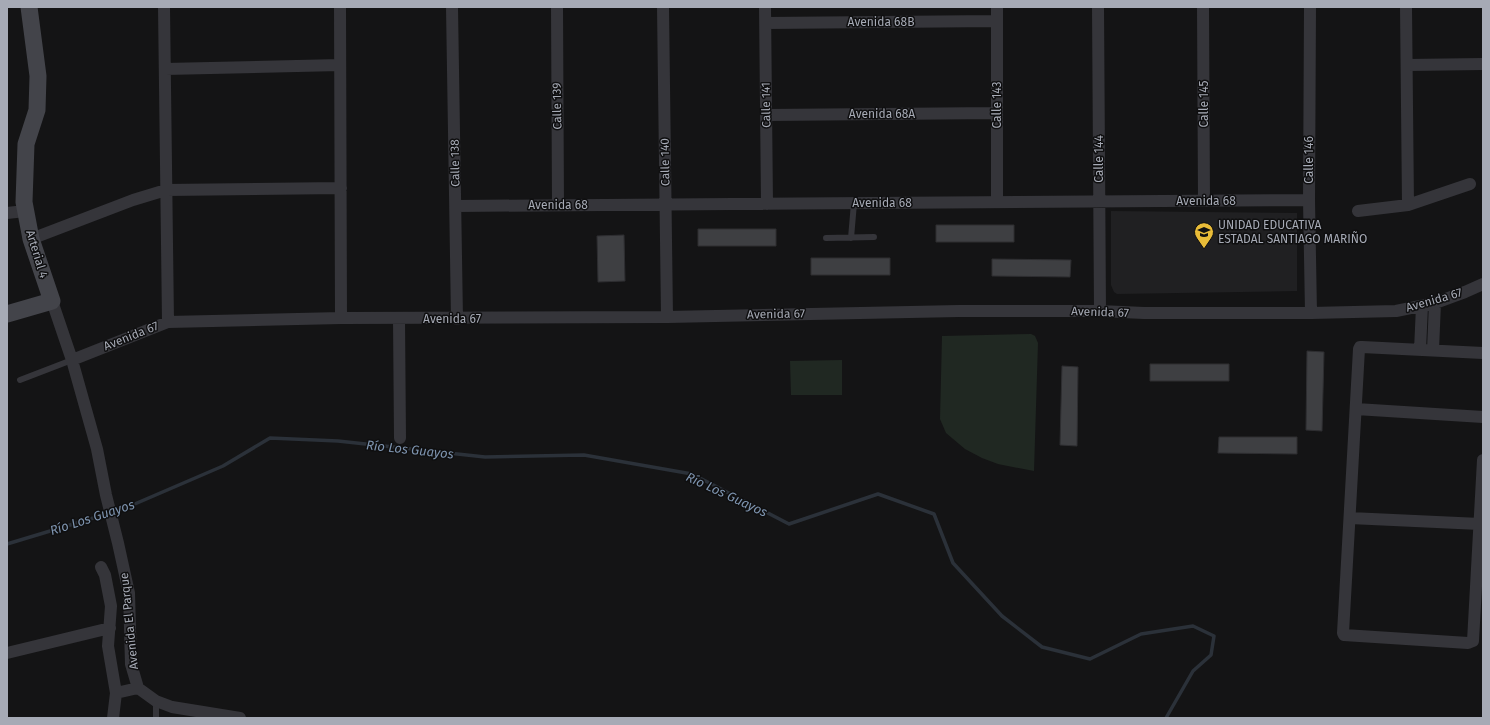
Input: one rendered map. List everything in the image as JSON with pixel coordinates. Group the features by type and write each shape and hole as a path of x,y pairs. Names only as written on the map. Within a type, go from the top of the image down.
{"street":[{"name":"Arterial 4","path":"29,7 38,76 37,110 26,144 25,211 31,239 72,360 97,449 106,495"},
{"path":"164,7 168,322"},
{"path":"340,7 341,318"},
{"name":"Calle 138","path":"452,7 457,319"},
{"name":"Calle 139","path":"556,7 558,206"},
{"name":"Calle 140","path":"663,7 667,317"},
{"name":"Calle 141","path":"765,7 768,204"},
{"name":"Calle 143","path":"997,7 997,202"},
{"name":"Calle 144","path":"1098,7 1100,311"},
{"name":"Calle 145","path":"1203,7 1204,201"},
{"name":"Calle 146","path":"1310,7 1309,200 1311,313"},
{"path":"1406,7 1408,204"},
{"name":"Avenida 68B","path":"766,23 997,21"},
{"path":"1407,65 1483,64"},
{"path":"165,69 340,65"},
{"name":"Avenida 68A","path":"767,115 997,113"},
{"path":"1358,211 1408,204 1470,184"},
{"path":"31,239 133,200 166,190 341,188"},
{"name":"Avenida 68","path":"456,206 1309,200"},
{"path":"7,213 25,211"},
{"name":"Avenida 67","path":"72,360 168,322 341,318 457,319 667,317 951,311 1100,311 1125,313 1311,313 1396,311 1435,303 1483,284"},
{"path":"7,314 52,301"},
{"path":"1433,350 1435,303"},
{"path":"1420,350 1422,306"},
{"path":"399,319 400,438"},
{"path":"1483,353 1360,347 1359,349 1344,635 1468,644 1473,641 1483,460"},
{"path":"1356,409 1483,417"},
{"name":"Avenida El Parque","path":"106,495 129,593 131,664 138,688"},
{"path":"1350,518 1480,524"},
{"path":"101,567 105,576 111,606 108,646 116,693 113,718"},
{"path":"7,653 110,628"},
{"path":"116,693 138,688 156,701 172,706 240,718"}],"lane":[{"path":"851,238 854,203"},
{"path":"826,238 874,237"},
{"path":"20,380 72,360"},
{"path":"156,701 156,718"}],"shaded area":[{"name":"UNIDAD EDUCATIVA ESTADAL SANTIAGO MARIÑO","path":"1111,211 1297,213 1297,291 1117,294 1114,292 1111,285"},
{"path":"1031,334 1035,336 1038,343 1034,471 998,464 965,449 946,433 940,419 942,336"},
{"path":"842,360 842,395 791,395 790,361"}],"building":[{"path":"936,225 1014,225 1014,242 936,242"},
{"path":"698,229 776,229 776,246 698,246"},
{"path":"624,235 625,281 598,282 597,236"},
{"path":"811,258 890,258 890,275 811,275"},
{"path":"992,259 1071,260 1070,277 992,276"},
{"path":"1307,351 1324,352 1322,431 1306,430"},
{"path":"1150,364 1229,364 1229,381 1150,381"},
{"path":"1062,366 1078,367 1077,446 1060,445"},
{"path":"1219,437 1297,437 1297,454 1218,453"}],"waterway":[{"name":"Río Los Guayos","path":"7,544 123,509 223,466 270,438 338,441 485,457 584,455 692,474 789,524 878,494 934,514 953,563 1002,616 1042,647 1090,659 1141,634 1193,626 1214,636 1211,655 1193,671 1166,718"}],"place":[{"name":"UNIDAD EDUCATIVA ESTADAL SANTIAGO MARIÑO","path":"1204,249"}]}
